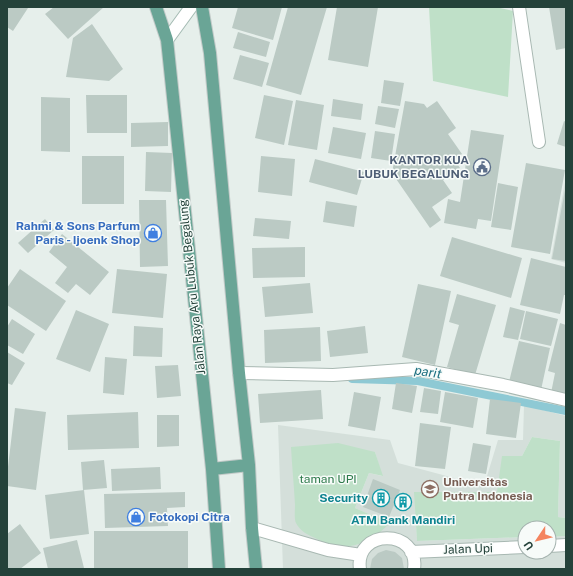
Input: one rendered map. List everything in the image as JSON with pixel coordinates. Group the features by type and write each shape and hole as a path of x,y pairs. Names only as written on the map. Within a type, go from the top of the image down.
{"main road":[{"name":"Jalan Raya Aru Lubuk Begalung","path":"156,7 167,40 212,469 218,569"},
{"path":"202,7 210,53 239,373 249,465 252,528 256,569"},
{"path":"212,469 249,465"}],"street":[{"path":"167,40 191,7"},
{"path":"519,7 539,142"},
{"path":"239,373 333,375 416,369 503,385 566,400"},
{"path":"252,528 328,550 361,555"},
{"path":"360,569 361,555 368,544 380,539 391,538 403,543 411,552 415,564 414,569"},
{"name":"Jalan Upi","path":"411,552 517,547"}],"shaded area":[{"path":"566,177 566,263 551,259"},
{"name":"Universitas Putra Indonesia","path":"524,405 566,416 566,518 558,517 560,441 532,437 522,456 497,492 415,492 417,541 517,537 517,560 557,560 557,537 566,536 566,569 283,569 278,425 390,440 398,463 484,486 498,440 523,440","holes":["375,452 382,476 369,473 355,508 389,523 369,539 358,544 344,547 332,545"]}],"green space":[{"path":"429,7 496,7 513,11 508,97 433,81"},
{"path":"532,437 560,441 558,517 566,518 566,536 557,537 557,520 517,520 517,537 417,541 414,492 497,492 502,456 522,456"},
{"name":"taman UPI","path":"338,443 375,452 383,476 369,473 355,508 390,523 373,537 355,545 336,546 326,543 307,534 295,521 291,447"}],"building":[{"path":"7,7 28,8 13,31 7,27"},
{"path":"54,7 104,7 68,39 45,14"},
{"path":"238,7 282,7 273,40 232,28"},
{"path":"288,7 327,7 301,95 266,85"},
{"path":"337,7 378,7 368,67 328,60"},
{"path":"549,7 566,7 566,48 556,50"},
{"path":"92,24 123,69 109,81 66,77 73,38"},
{"path":"238,32 270,42 266,57 233,48"},
{"path":"240,55 269,63 262,87 233,79"},
{"path":"384,80 404,83 400,106 381,103"},
{"path":"86,95 127,95 127,133 87,133"},
{"path":"264,95 293,101 284,145 255,138"},
{"path":"41,97 70,98 70,152 41,151"},
{"path":"333,99 363,104 361,120 331,116"},
{"path":"296,100 324,105 317,150 288,145"},
{"path":"405,101 424,104 427,108 437,101 456,128 448,134 462,154 454,159 460,168 443,180 452,193 432,207 441,220 430,228 392,173"},
{"path":"378,106 399,109 395,128 375,124"},
{"path":"564,121 566,122 566,147 557,144"},
{"path":"168,122 168,146 131,147 131,123"},
{"path":"333,127 366,133 361,159 328,153"},
{"name":"KANTOR KUA LUBUK BEGALUNG","path":"471,130 504,135 491,221 478,219 476,229 444,223 448,199 460,202"},
{"path":"375,131 395,134 391,161 371,158"},
{"path":"146,152 172,153 171,192 145,191"},
{"path":"82,156 124,156 124,204 82,204"},
{"path":"261,156 295,159 292,196 258,192"},
{"path":"315,159 364,172 357,195 309,182"},
{"path":"526,163 565,170 550,254 511,247"},
{"path":"498,183 518,187 511,230 491,227"},
{"path":"565,190 566,191 566,261 552,259"},
{"name":"Rahmi & Sons Parfum Paris - Ijoenk Shop","path":"139,200 166,200 168,266 140,267"},
{"path":"326,201 357,206 354,227 323,222"},
{"path":"255,218 291,221 289,239 253,236"},
{"path":"45,219 54,230 28,253 18,243"},
{"path":"62,234 109,272 90,295 76,284 68,293 55,283 67,267 49,252"},
{"path":"452,237 522,258 511,298 440,276"},
{"path":"305,247 305,277 253,278 252,248"},
{"path":"531,258 566,267 566,295 564,295 560,314 520,305"},
{"path":"20,269 66,301 46,331 7,305 7,288"},
{"path":"117,269 167,274 163,318 112,313"},
{"path":"310,283 313,313 265,317 262,287"},
{"path":"418,284 451,291 435,365 402,357"},
{"path":"457,294 496,305 475,375 447,367 459,325 449,322"},
{"path":"510,307 525,311 518,340 503,337"},
{"path":"76,310 109,324 90,372 56,359"},
{"path":"526,311 558,319 551,346 520,339"},
{"path":"12,319 35,334 23,354 7,345 7,327"},
{"path":"560,323 566,325 566,397 551,393 555,373 548,371"},
{"path":"134,326 163,328 162,357 133,356"},
{"path":"365,326 368,353 330,357 327,331"},
{"path":"320,327 321,361 265,363 264,330"},
{"path":"519,341 550,348 541,390 509,382"},
{"path":"7,352 25,363 12,385 7,383"},
{"path":"105,357 127,359 124,395 103,393"},
{"path":"178,365 181,396 157,398 155,366"},
{"path":"396,383 417,386 412,413 392,409"},
{"path":"424,388 441,391 438,414 420,412"},
{"path":"321,390 323,419 260,423 258,394"},
{"path":"354,392 381,397 375,431 348,426"},
{"path":"445,392 478,398 473,428 440,422"},
{"path":"490,399 521,403 516,438 486,434"},
{"path":"15,408 46,412 36,490 7,486"},
{"path":"138,412 139,448 68,450 67,415"},
{"path":"157,415 179,415 179,446 157,447"},
{"path":"420,423 451,427 445,469 415,466"},
{"path":"473,443 491,446 486,474 468,471"},
{"path":"104,460 107,488 83,490 81,462"},
{"path":"160,467 161,489 112,491 111,469"},
{"name":"Security","path":"373,479 400,490 389,517 363,507"},
{"path":"84,490 89,534 50,539 45,495"},
{"name":"Fotokopi Citra","path":"185,492 185,507 167,508 168,526 105,528 104,494"},
{"name":"ATM Bank Mandiri","path":"401,494 410,497 405,510 396,507"},
{"path":"20,524 41,553 20,569 7,569 7,534"},
{"path":"94,531 188,531 188,569 94,569"},
{"path":"77,540 84,568 48,569 43,548"},
{"path":"386,550 395,552 402,558 404,569 370,569 372,559 378,553"}],"waterway":[{"name":"parit","path":"352,379 418,381 566,411"}],"place":[{"name":"KANTOR KUA LUBUK BEGALUNG","path":"482,167"},
{"name":"Rahmi & Sons Parfum Paris - Ijoenk Shop","path":"153,233"},
{"name":"Universitas Putra Indonesia","path":"430,489"},
{"name":"Security","path":"381,498"},
{"name":"ATM Bank Mandiri","path":"403,502"},
{"name":"Fotokopi Citra","path":"136,517"}]}
